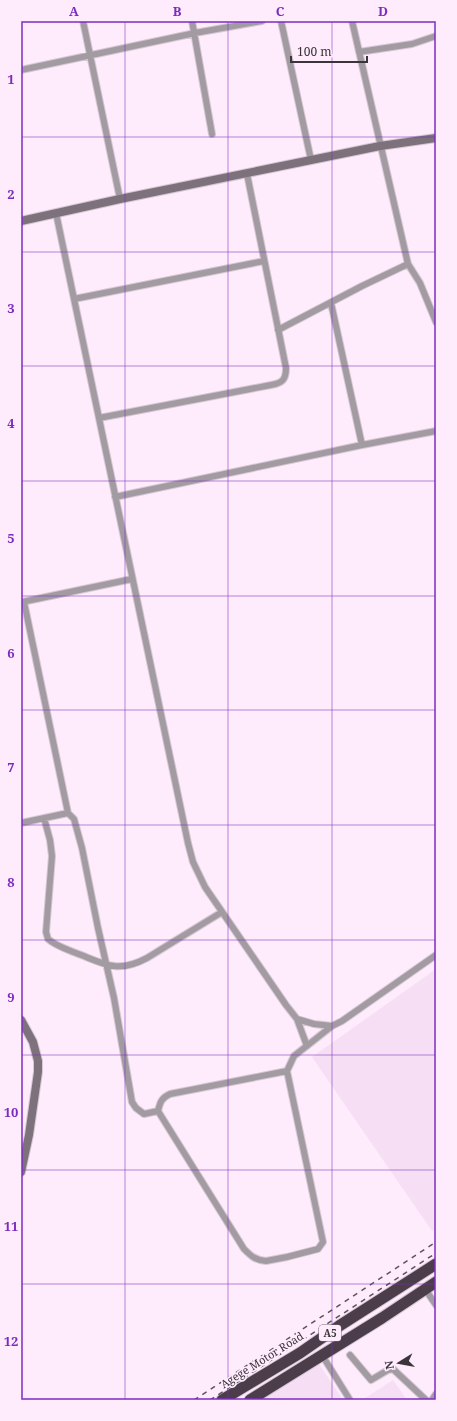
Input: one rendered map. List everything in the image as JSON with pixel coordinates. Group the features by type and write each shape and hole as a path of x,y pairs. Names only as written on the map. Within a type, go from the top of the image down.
{"highway":[{"name":"Agege Motor Road","path":"222,1400 300,1353 339,1326 436,1264"},
{"name":"A5","path":"250,1400 436,1282"}],"street":[{"path":"83,21 120,199"},
{"path":"192,21 212,134"},
{"path":"21,70 262,21"},
{"path":"281,21 311,160"},
{"path":"352,21 408,264 420,283 436,322"},
{"path":"359,52 412,44 436,36"},
{"path":"21,221 120,199 380,146 436,138"},
{"path":"99,418 277,384 282,381 286,375 286,368 247,174"},
{"path":"56,213 132,579 193,862 205,887 286,1006 297,1019 307,1046"},
{"path":"74,299 264,261"},
{"path":"278,330 362,286 408,264"},
{"path":"331,303 362,445"},
{"path":"115,497 436,431"},
{"path":"132,579 23,602 68,813 74,819 77,826 121,1032 132,1102 136,1108 144,1114 158,1111"},
{"path":"21,823 68,813"},
{"path":"44,818 50,840 52,856 46,932 48,939 58,946 107,966 120,967 137,964 222,912"},
{"path":"158,1111 244,1248 252,1258 259,1261 266,1261 318,1249 323,1242 287,1071 294,1056 332,1026 342,1021 436,955"},
{"path":"297,1019 314,1024 332,1026"},
{"path":"21,1020 33,1042 38,1061 38,1072 29,1135 21,1172"},
{"path":"158,1111 164,1097 170,1094 287,1071"},
{"path":"425,1289 436,1305"},
{"path":"322,1355 350,1400"},
{"path":"350,1355 371,1380 388,1370 393,1369 426,1400"},
{"path":"432,1400 436,1394"}],"shaded area":[{"path":"436,969 436,1229 432,1231 312,1057"},
{"path":"317,1361 343,1400 254,1400"},
{"path":"393,1380 407,1400 362,1400"}],"railway":[{"path":"194,1400 436,1242"},
{"path":"210,1400 436,1253"}]}
